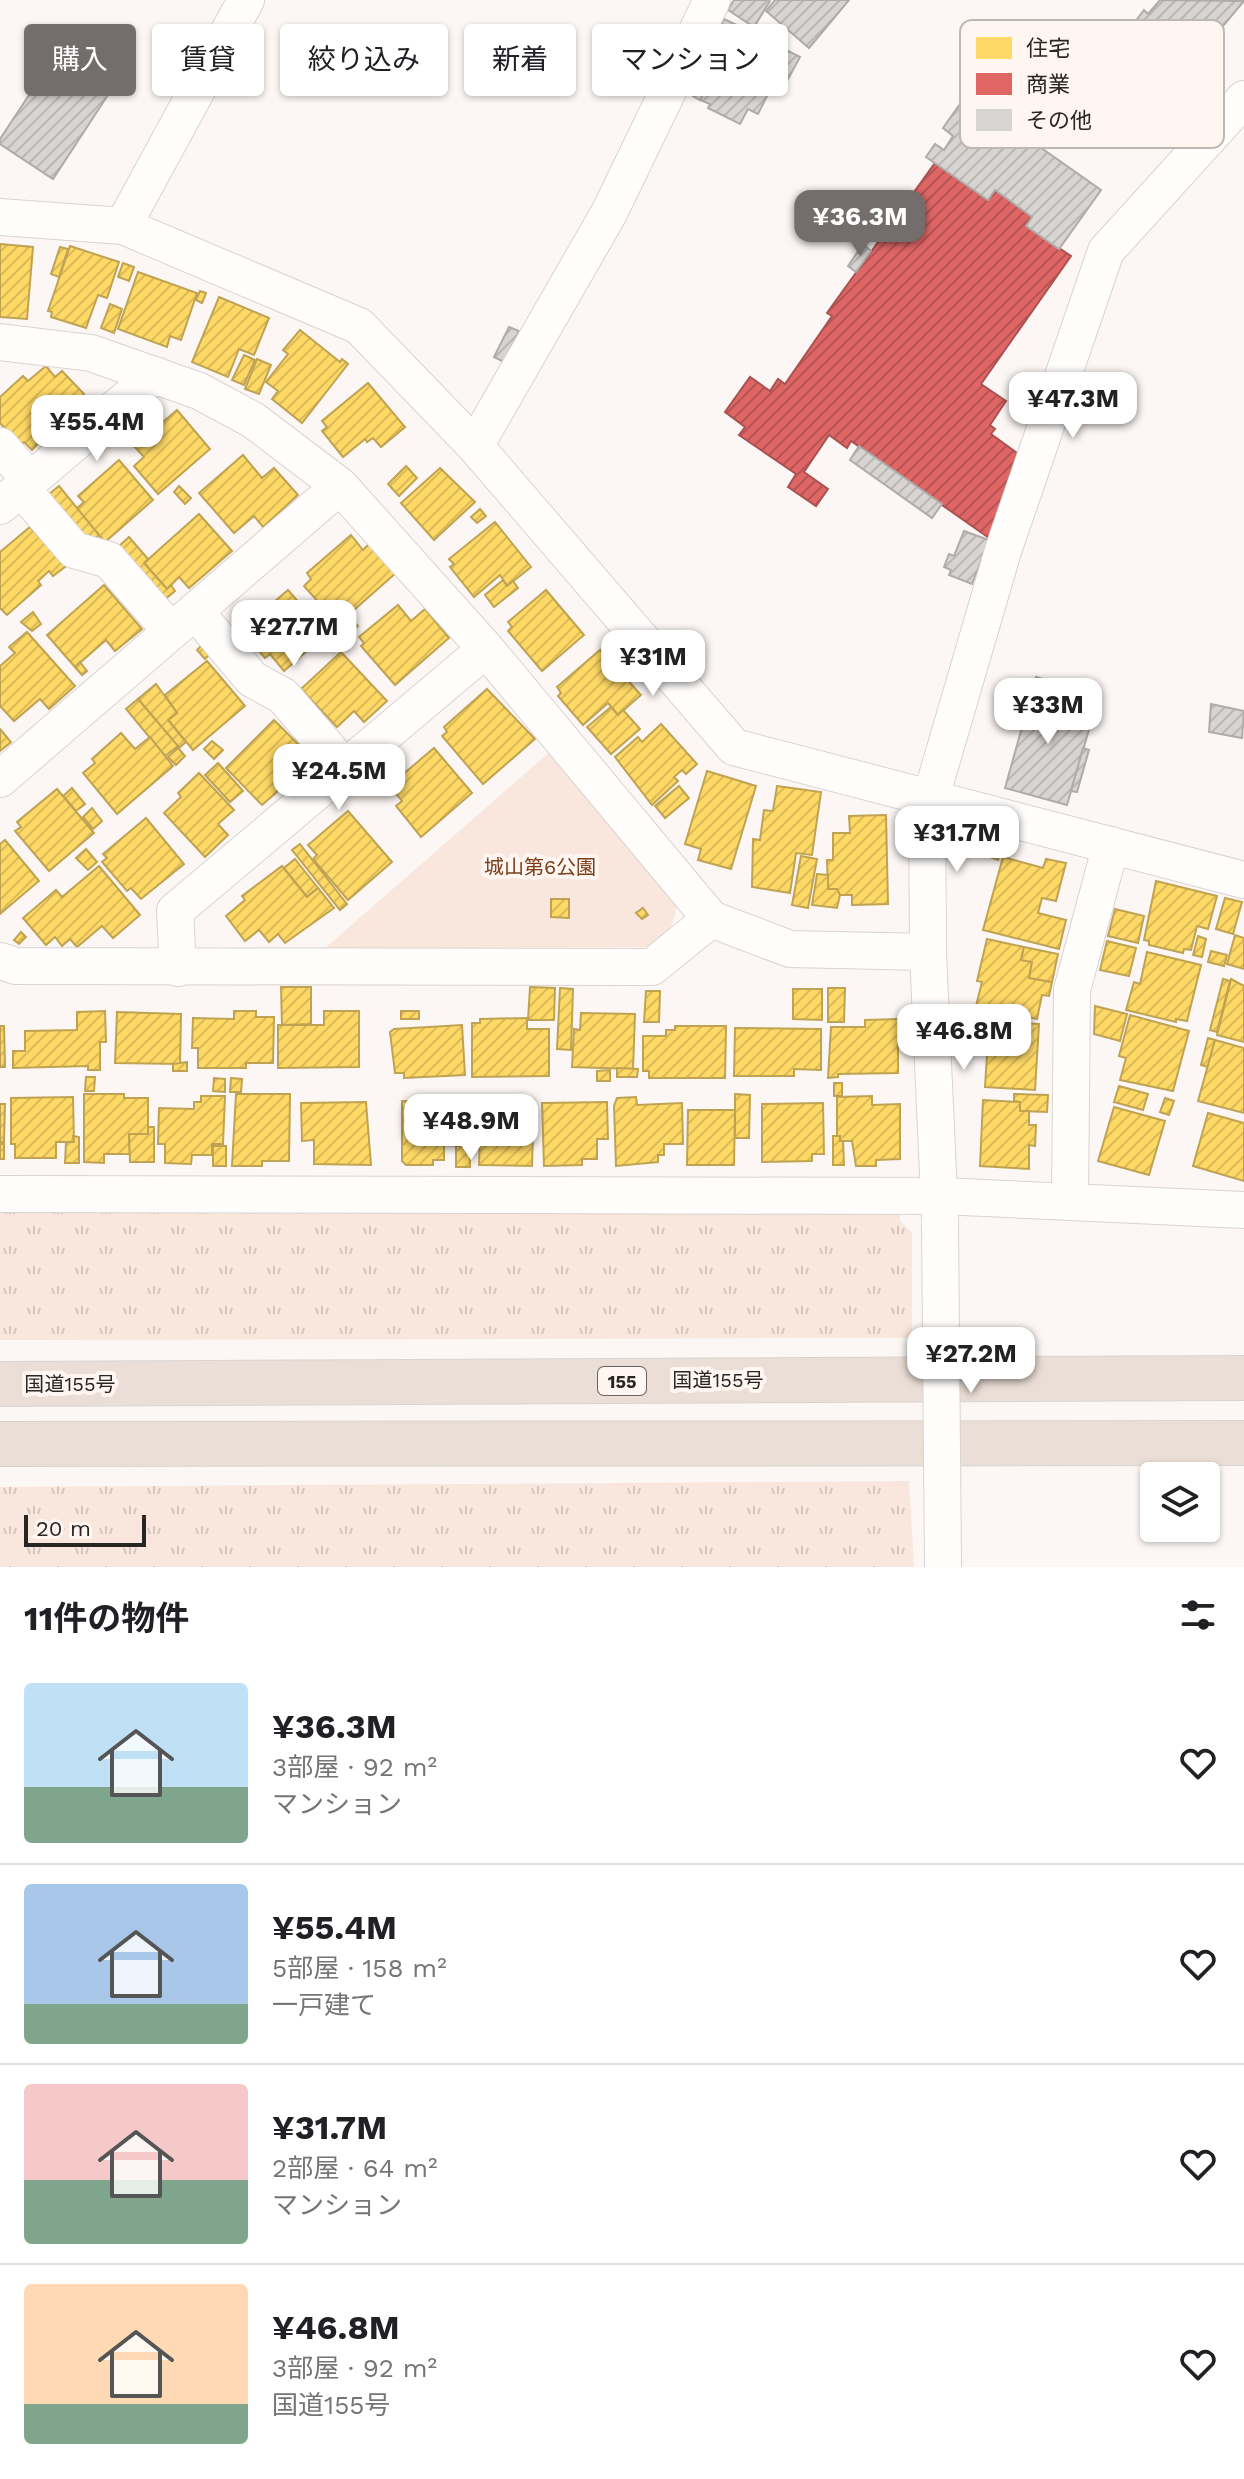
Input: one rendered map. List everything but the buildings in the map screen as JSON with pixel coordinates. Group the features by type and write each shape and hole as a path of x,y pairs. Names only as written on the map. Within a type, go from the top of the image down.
{"highway":[{"name":"国道155号","path":"0,1384 1244,1378"},
{"path":"0,1444 1244,1443"}],"street":[{"path":"123,226 246,0"},
{"path":"475,446 609,213 712,0"},
{"path":"1224,121 1244,99"},
{"path":"943,1567 940,1210 928,952 929,796 1003,551 1106,251 1200,148"},
{"path":"0,217 123,226 359,326 475,446 734,747 1244,880"},
{"path":"0,342 91,353 199,391 253,420 340,486 486,649 711,919 790,949 928,952"},
{"path":"17,491 155,375"},
{"path":"0,446 17,491 74,550 109,560 252,679 283,696 345,768"},
{"path":"0,779 340,486"},
{"path":"178,968 175,911 486,649"},
{"path":"1070,1200 1072,990 1111,845"},
{"path":"0,961 16,966 178,968 376,965 652,967 711,919"},
{"path":"0,1194 940,1210 1070,1200 1244,1210"}],"green space":[{"name":"城山第6公園","path":"552,750 676,902 672,925 659,941 644,947 324,949"},
{"path":"0,1213 900,1214 900,1221 912,1233 912,1338 0,1340"},
{"path":"909,1481 914,1567 0,1567 0,1487"}]}
